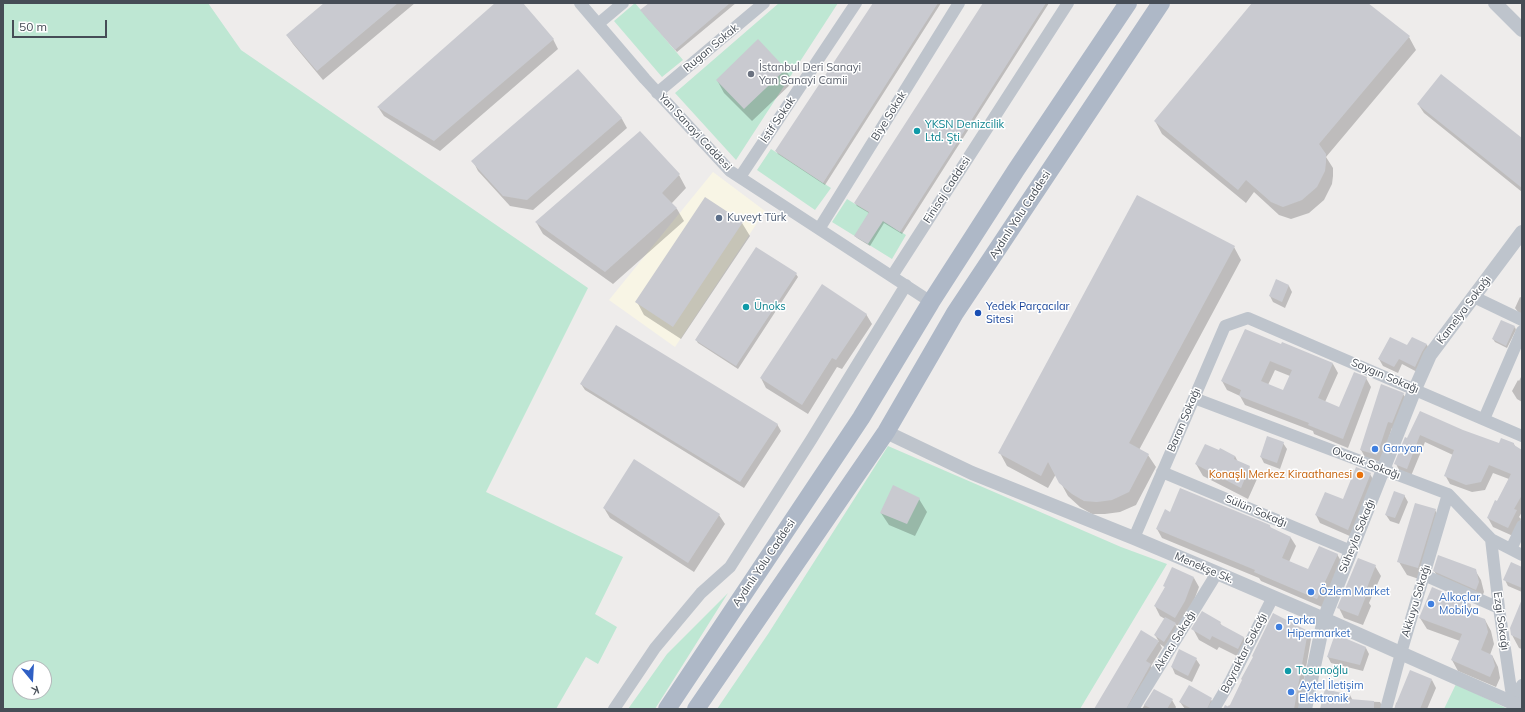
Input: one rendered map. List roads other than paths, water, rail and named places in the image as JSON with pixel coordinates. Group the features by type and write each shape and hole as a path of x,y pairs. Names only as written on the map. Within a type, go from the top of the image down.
{"main road":[{"name":"Aydınlı Yolu Caddesi","path":"667,709 861,418 931,302 1016,170 1128,3"},
{"name":"Aydınlı Yolu Caddesi","path":"696,709 886,432 959,308 1161,3"},
{"path":"861,418 886,432"}],"street":[{"name":"Yan Sanayi Caddesi","path":"580,3 657,92 730,170 931,302"},
{"path":"598,24 623,3"},
{"name":"Rugan Sokak","path":"657,92 764,3"},
{"name":"İstif Sokak","path":"740,177 856,3"},
{"name":"Biye Sokak","path":"819,229 959,3"},
{"name":"Finisaj Caddesi","path":"892,276 1068,3"},
{"path":"1495,3 1522,30"},
{"name":"Kamelya Sokağı","path":"1415,389 1430,355 1520,238"},
{"path":"614,709 655,648 701,593 730,567 811,440 906,285"},
{"path":"1474,297 1522,320"},
{"name":"Saygın Sokağı","path":"1248,318 1522,436"},
{"name":"Baran Sokağı","path":"1134,538 1225,326 1248,318"},
{"path":"1484,420 1522,331"},
{"name":"Süheyla Sokağı","path":"1305,709 1324,619 1415,389"},
{"name":"Ovacık Sokağı","path":"1194,398 1448,494 1491,539 1522,555"},
{"name":"Menekşe Sk.","path":"886,432 972,473 1217,573 1517,705"},
{"name":"Sülün Sokağı","path":"1162,472 1351,551"},
{"name":"Akkuyu Sokağı","path":"1386,709 1448,494"},
{"path":"1511,549 1522,526"},
{"name":"Ezgi Sokağı","path":"1491,539 1499,608 1517,705"},
{"name":"Akıncı Sokağı","path":"1133,709 1217,573"},
{"path":"1424,575 1499,608"},
{"name":"Bayraktar Sokağı","path":"1214,709 1231,680 1273,597"},
{"path":"1517,705 1522,685"}],"place":[{"name":"İstanbul Deri Sanayi Yan Sanayi Camii","path":"751,74"},
{"name":"YKSN Denizcilik Ltd. Şti.","path":"917,131"},
{"name":"Kuveyt Türk","path":"719,218"},
{"name":"Ünoks","path":"746,307"},
{"name":"Yedek Parçacılar Sitesi","path":"978,313"},
{"name":"Ganyan","path":"1375,449"},
{"name":"Konaşlı Merkez Kiraathanesi","path":"1360,475"},
{"name":"Özlem Market","path":"1311,592"},
{"name":"Alkoçlar Mobilya","path":"1431,604"},
{"name":"Forka Hipermarket","path":"1279,627"},
{"name":"Tosunoğlu","path":"1288,671"},
{"name":"Aytel İletişim Elektronik","path":"1291,692"}]}
